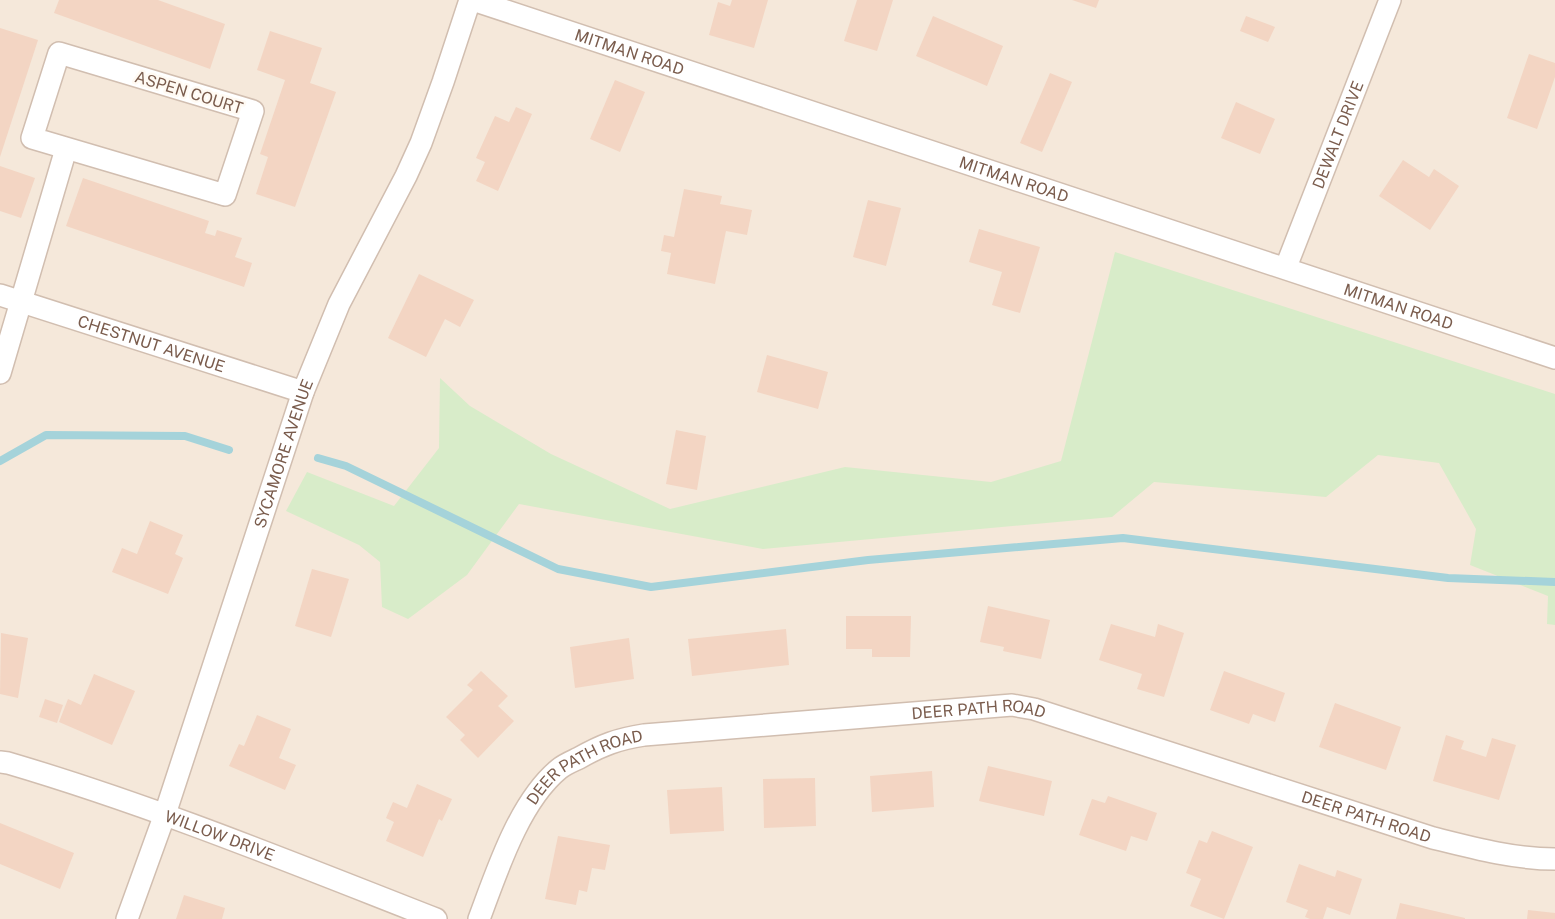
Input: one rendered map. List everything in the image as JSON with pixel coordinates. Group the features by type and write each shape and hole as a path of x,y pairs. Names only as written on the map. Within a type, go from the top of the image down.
{"street":[{"name":"MITMAN ROAD","path":"472,0 1286,267 1555,358"},
{"name":"SYCAMORE AVENUE","path":"127,919 165,814 303,392 339,304 406,176 421,143 472,0"},
{"name":"DEWALT DRIVE","path":"1286,267 1390,0"},
{"name":"ASPEN COURT","path":"59,53 253,111 225,195 66,149 32,138 59,53"},
{"path":"1,368 10,298 66,149"},
{"name":"CHESTNUT AVENUE","path":"10,298 303,392"},
{"name":"DEER PATH ROAD","path":"479,919 506,848 522,816 543,786 560,768 604,744 622,738 644,735 1012,705 1034,709 1433,838 1481,850 1539,859 1555,859"},
{"name":"WILLOW DRIVE","path":"0,762 75,783 165,814 436,919"}],"shaded area":[{"path":"0,0 1555,0 1555,919 0,919"}],"green space":[{"path":"1115,252 1555,394 1555,625 1547,624 1548,596 1470,565 1476,529 1439,463 1378,455 1326,497 1154,482 1112,517 763,549 519,504 467,575 408,619 382,607 380,562 359,545 286,511 307,472 394,506 439,448 440,378 470,406 551,454 670,509 845,467 991,482 1061,461"}],"building":[{"path":"59,0 158,0 225,24 210,69 54,13"},
{"path":"732,0 768,0 754,48 709,35 718,2 730,6"},
{"path":"857,0 893,0 877,51 844,41"},
{"path":"1072,0 1099,0 1096,8"},
{"path":"933,16 1003,46 987,86 916,56"},
{"path":"1246,16 1275,27 1268,42 1240,31"},
{"path":"0,28 38,40 0,157"},
{"path":"270,31 322,48 310,83 336,92 295,207 256,194 268,157 260,154 285,80 257,70"},
{"path":"1529,54 1555,63 1555,77 1537,129 1507,118"},
{"path":"1050,73 1072,82 1042,152 1020,143"},
{"path":"615,80 645,92 620,152 590,139"},
{"path":"1236,102 1275,119 1260,154 1221,138"},
{"path":"516,107 532,114 498,191 476,181 485,162 476,158 495,116 509,122"},
{"path":"1403,160 1429,177 1434,169 1459,186 1430,230 1379,196"},
{"path":"0,166 35,178 21,218 0,211"},
{"path":"83,178 209,221 205,233 215,236 217,230 242,238 235,257 252,263 244,287 66,226"},
{"path":"684,189 722,196 720,204 752,210 747,235 726,231 715,284 667,274 671,253 661,251 664,235 674,237"},
{"path":"868,200 901,208 886,266 853,257"},
{"path":"979,229 1040,247 1020,313 992,305 1002,272 969,262"},
{"path":"419,274 474,300 460,327 445,319 426,357 388,338"},
{"path":"767,355 828,372 818,409 757,392"},
{"path":"676,430 706,436 697,490 666,484"},
{"path":"150,521 183,535 175,554 183,558 168,594 112,572 122,548 137,554"},
{"path":"312,569 349,579 331,637 295,626"},
{"path":"988,606 1050,620 1041,659 1003,651 1004,647 980,642"},
{"path":"846,616 911,616 910,657 872,657 872,649 846,649"},
{"path":"1111,624 1155,637 1158,624 1184,633 1164,697 1137,689 1142,674 1099,660"},
{"path":"786,629 789,665 692,676 688,639"},
{"path":"1,633 28,638 18,698 0,694"},
{"path":"629,638 634,679 575,688 570,647"},
{"path":"481,671 508,696 498,706 514,721 478,758 460,740 465,735 446,717 473,690 467,685"},
{"path":"1224,671 1285,693 1275,722 1253,714 1249,724 1210,710"},
{"path":"94,674 135,691 112,745 59,722 68,699 81,705"},
{"path":"45,699 63,705 57,723 39,717"},
{"path":"1335,703 1401,727 1386,770 1319,747"},
{"path":"257,715 291,729 279,758 296,765 285,790 229,766 239,744 244,746"},
{"path":"1446,735 1464,741 1461,749 1486,757 1492,738 1516,745 1499,800 1433,781"},
{"path":"988,766 1052,781 1044,816 979,801"},
{"path":"932,771 934,807 872,812 870,776"},
{"path":"815,778 816,826 764,828 763,779"},
{"path":"417,784 452,799 442,821 439,819 423,857 386,841 394,822 386,818 393,802 407,808"},
{"path":"722,787 724,831 670,834 667,790"},
{"path":"1108,796 1157,813 1147,841 1131,836 1126,851 1079,835 1092,799 1105,803"},
{"path":"0,823 74,853 60,889 0,864"},
{"path":"1212,831 1253,847 1224,919 1190,906 1201,879 1186,873 1199,840 1207,843"},
{"path":"558,836 610,845 605,870 592,868 587,892 579,890 576,905 545,899"},
{"path":"1299,864 1335,877 1337,870 1362,879 1350,915 1327,907 1323,919 1310,919 1305,917 1308,910 1286,902"},
{"path":"184,895 225,908 222,919 176,919"},
{"path":"1400,903 1465,918 1465,919 1396,919"},
{"path":"1528,910 1555,913 1555,919 1527,919"}],"waterway":[{"path":"0,461 46,435 185,436 229,450"},
{"path":"318,458 346,466 558,569 651,587 868,560 1123,538 1448,578 1555,582"}]}
